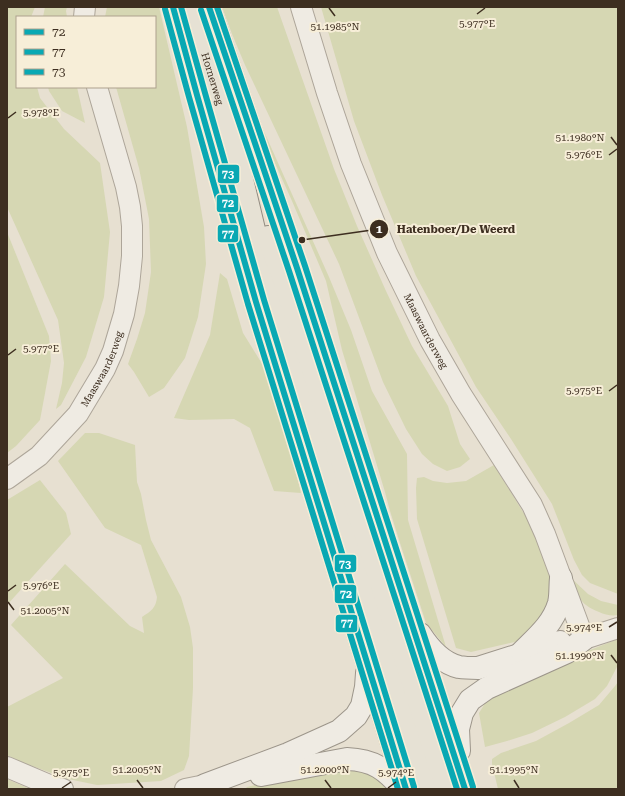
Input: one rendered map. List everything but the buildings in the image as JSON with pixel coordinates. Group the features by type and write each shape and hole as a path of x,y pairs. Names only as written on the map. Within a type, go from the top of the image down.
{"main road":[{"name":"Hornerweg","path":"173,7 256,302 405,789"},
{"name":"Hornerweg","path":"191,7 234,150 267,284 379,644 426,789"},
{"name":"Hornerweg","path":"209,7 297,268 410,617 458,784"},
{"name":"Hornerweg","path":"234,150 285,282 458,784"},
{"path":"520,654 544,630 554,617 559,602 561,578"},
{"path":"410,617 422,637 435,654 458,667 478,668 563,641 584,639"},
{"path":"458,784 458,729 462,713 470,700 487,688 567,652 584,639"},
{"path":"199,788 288,754 339,731 356,716 362,706 366,687 367,664"},
{"path":"199,788 347,759 359,759 383,769 405,789"}],"street":[{"name":"Maaswaarderweg","path":"301,7 327,93 351,164 387,253 430,340 460,394 532,504 545,534 584,639"},
{"name":"Maaswaarderweg","path":"7,479 39,456 78,414 113,351 124,314 132,256 132,226 126,187 97,88"},
{"path":"584,639 618,628"},
{"path":"7,767 54,787 63,789"}],"green space":[{"path":"7,7 35,7 31,16 16,16 16,88 37,88 40,98 64,129 100,163 110,232 104,297 86,357 61,405 56,409 62,383 64,363 58,320 7,207"},
{"path":"45,7 67,7 67,16 43,16"},
{"path":"107,7 159,7 187,127 204,227 206,264 198,317 185,358 164,388 149,397 128,364 145,313 151,272 149,219 139,168 116,88 156,88 156,16 105,16"},
{"path":"222,7 277,7 334,169 357,226 412,346 448,406 460,444 470,459 460,467 447,471 433,464 422,454 406,429 383,382 339,264 245,65"},
{"path":"321,7 618,7 618,594 590,583 582,575 574,560 552,504 476,387 416,276 382,195 354,121"},
{"path":"242,82 329,277 351,330 372,391 407,454 408,520 446,647 426,623 390,511 342,350 326,281 239,83"},
{"path":"48,88 77,88 85,123 62,111"},
{"path":"7,232 49,336 51,361 40,420 16,446 7,453"},
{"path":"220,273 227,279 243,333 269,375 285,424 301,493 274,491 250,428 234,419 189,420 174,418 210,335"},
{"path":"85,433 99,433 135,445 137,482 151,540 181,597 190,627 193,648 193,688 189,756 184,770 161,781 97,785 68,779 21,762 7,755 7,707 63,678 11,625 65,564 130,626 144,633 142,617 156,604 157,597 141,545 105,528 58,461"},
{"path":"494,465 531,525 551,572 552,587 545,619 519,641 471,652 456,648 417,519 417,478 424,477 433,481 447,483 466,481"},
{"path":"40,480 66,513 71,534 7,605 7,500"},
{"path":"570,577 588,594 601,601 618,605 618,615 604,614 587,606 577,594"},
{"path":"618,639 618,665 607,686 595,699 565,717 532,733 485,747 479,713 487,700 557,663"},
{"path":"618,682 618,789 498,789 492,759 501,753 536,741 599,705"},
{"path":"345,768 368,772 381,782 386,789 245,789 247,787 278,779"},
{"path":"7,779 30,789 7,789"}],"transit line":[{"name":"72","path":"173,7 256,302 406,789"},
{"name":"73","path":"181,7 264,300 414,787"},
{"name":"72","path":"209,7 297,268 465,789"},
{"name":"73","path":"217,7 305,266 473,787"},
{"name":"77","path":"165,9 248,304 398,789"},
{"name":"77","path":"201,10 289,271 457,789"}],"place":[{"name":"Hatenboer/De Weerd","path":"302,240"}]}
